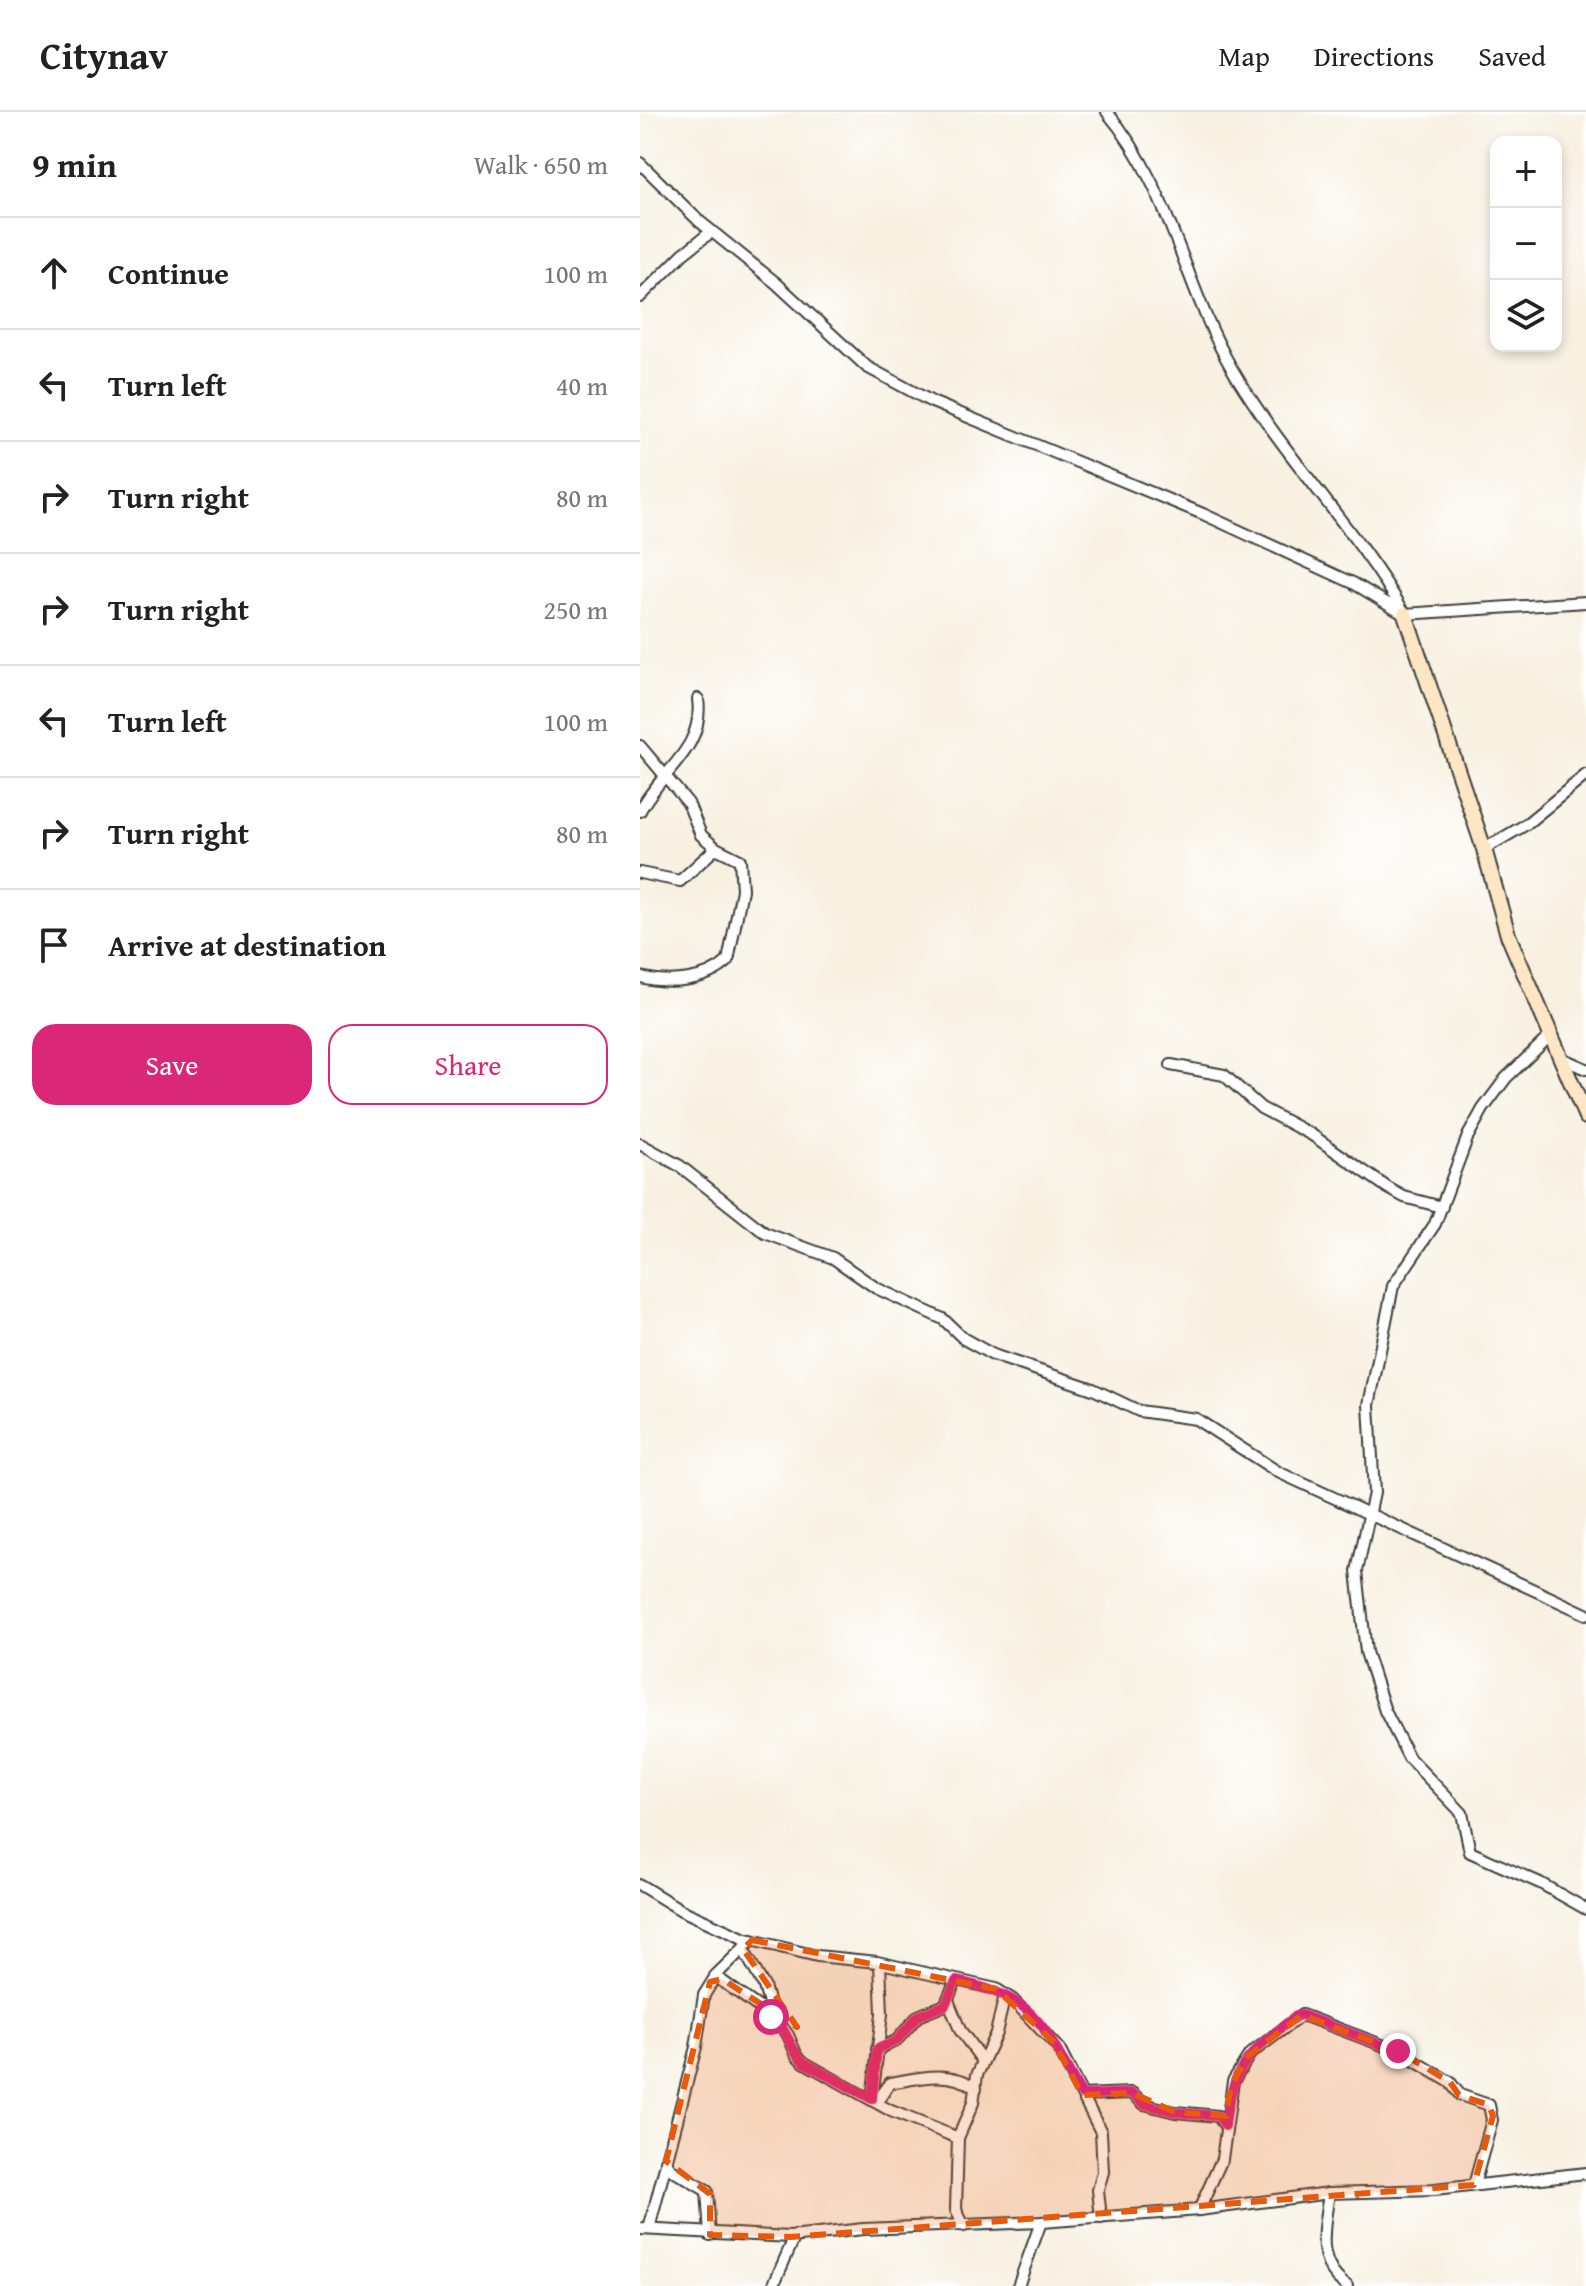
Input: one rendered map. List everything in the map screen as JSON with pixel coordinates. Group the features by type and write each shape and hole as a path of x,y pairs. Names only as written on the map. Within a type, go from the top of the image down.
{"main road":[{"path":"1405,614 1484,849 1508,935 1586,1117"}],"street":[{"path":"1107,112 1168,216 1232,369 1348,533 1382,573 1405,614"},
{"path":"640,163 711,232 776,283 855,357 886,380 1075,464 1219,521 1353,583 1405,614 1586,602"},
{"path":"640,297 683,254 711,232"},
{"path":"640,811 649,792 682,759 698,730 698,699"},
{"path":"640,746 688,803 698,830 716,848 736,856 743,868 728,961 715,970 690,978 665,982 640,977"},
{"path":"1484,849 1525,825 1586,775"},
{"path":"640,873 680,881 716,848"},
{"path":"1551,1035 1506,1078 1483,1109 1468,1136 1435,1224 1393,1286 1369,1405 1374,1471 1370,1516 1357,1571 1363,1631 1373,1680 1404,1748 1420,1773 1460,1809 1470,1852 1540,1883 1586,1909"},
{"path":"1561,1058 1586,1069"},
{"path":"1171,1065 1224,1075 1261,1108 1312,1135 1388,1188 1404,1197 1442,1207"},
{"path":"640,1144 680,1166 765,1233 833,1258 876,1288 943,1319 964,1339 993,1355 1093,1389 1139,1411 1196,1419 1278,1472 1586,1614"},
{"path":"640,1885 681,1910 752,1940 817,1956 880,1963 996,1989 1029,2012 1054,2042 1103,2142 1103,2172 1098,2190 1101,2218"},
{"path":"752,1940 715,1976 704,1995 696,2047 666,2161 644,2229 710,2235 795,2236 863,2229 1041,2222 1199,2210 1329,2193 1434,2190 1586,2173"},
{"path":"743,1949 755,1966 777,2021"},
{"path":"875,2101 882,2014 880,1963"},
{"path":"715,1976 777,2021 788,2035 797,2056 805,2063 922,2126 958,2138"},
{"path":"877,2049 889,2046 918,2016 942,2007 956,1981"},
{"path":"964,2226 957,2214 958,2138 976,2088 982,2060 996,2033 1005,1995"},
{"path":"948,2000 960,2030 982,2060"},
{"path":"1199,2210 1222,2159 1231,2085 1248,2056 1302,2015 1398,2051 1453,2084 1462,2096 1489,2105 1492,2120 1474,2185"},
{"path":"875,2101 890,2083 923,2076 965,2081 976,2088"},
{"path":"1082,2095 1132,2093 1144,2104 1175,2112 1218,2116 1225,2126"},
{"path":"666,2161 670,2169 707,2191 710,2235"},
{"path":"1329,2193 1324,2261 1330,2273 1347,2286"},
{"path":"1018,2286 1041,2222"},
{"path":"773,2286 795,2236"}],"highlighted area":[{"path":"752,1940 996,1989 1054,2042 1082,2095 1132,2093 1175,2112 1226,2116 1231,2085 1248,2056 1302,2015 1398,2051 1450,2082 1459,2095 1489,2105 1493,2116 1474,2185 1434,2190 791,2237 710,2235 710,2194 666,2161 710,1982 722,1979 797,2027 743,1949"}],"route":[{"path":"771,2017 788,2035 797,2056 805,2063 872,2099 877,2049 896,2041 918,2016 945,2005 956,1981 996,1989 1029,2012 1054,2042 1082,2095 1132,2093 1144,2104 1175,2112 1218,2116 1225,2126 1229,2090 1248,2056 1296,2016 1302,2015 1398,2051"}]}
